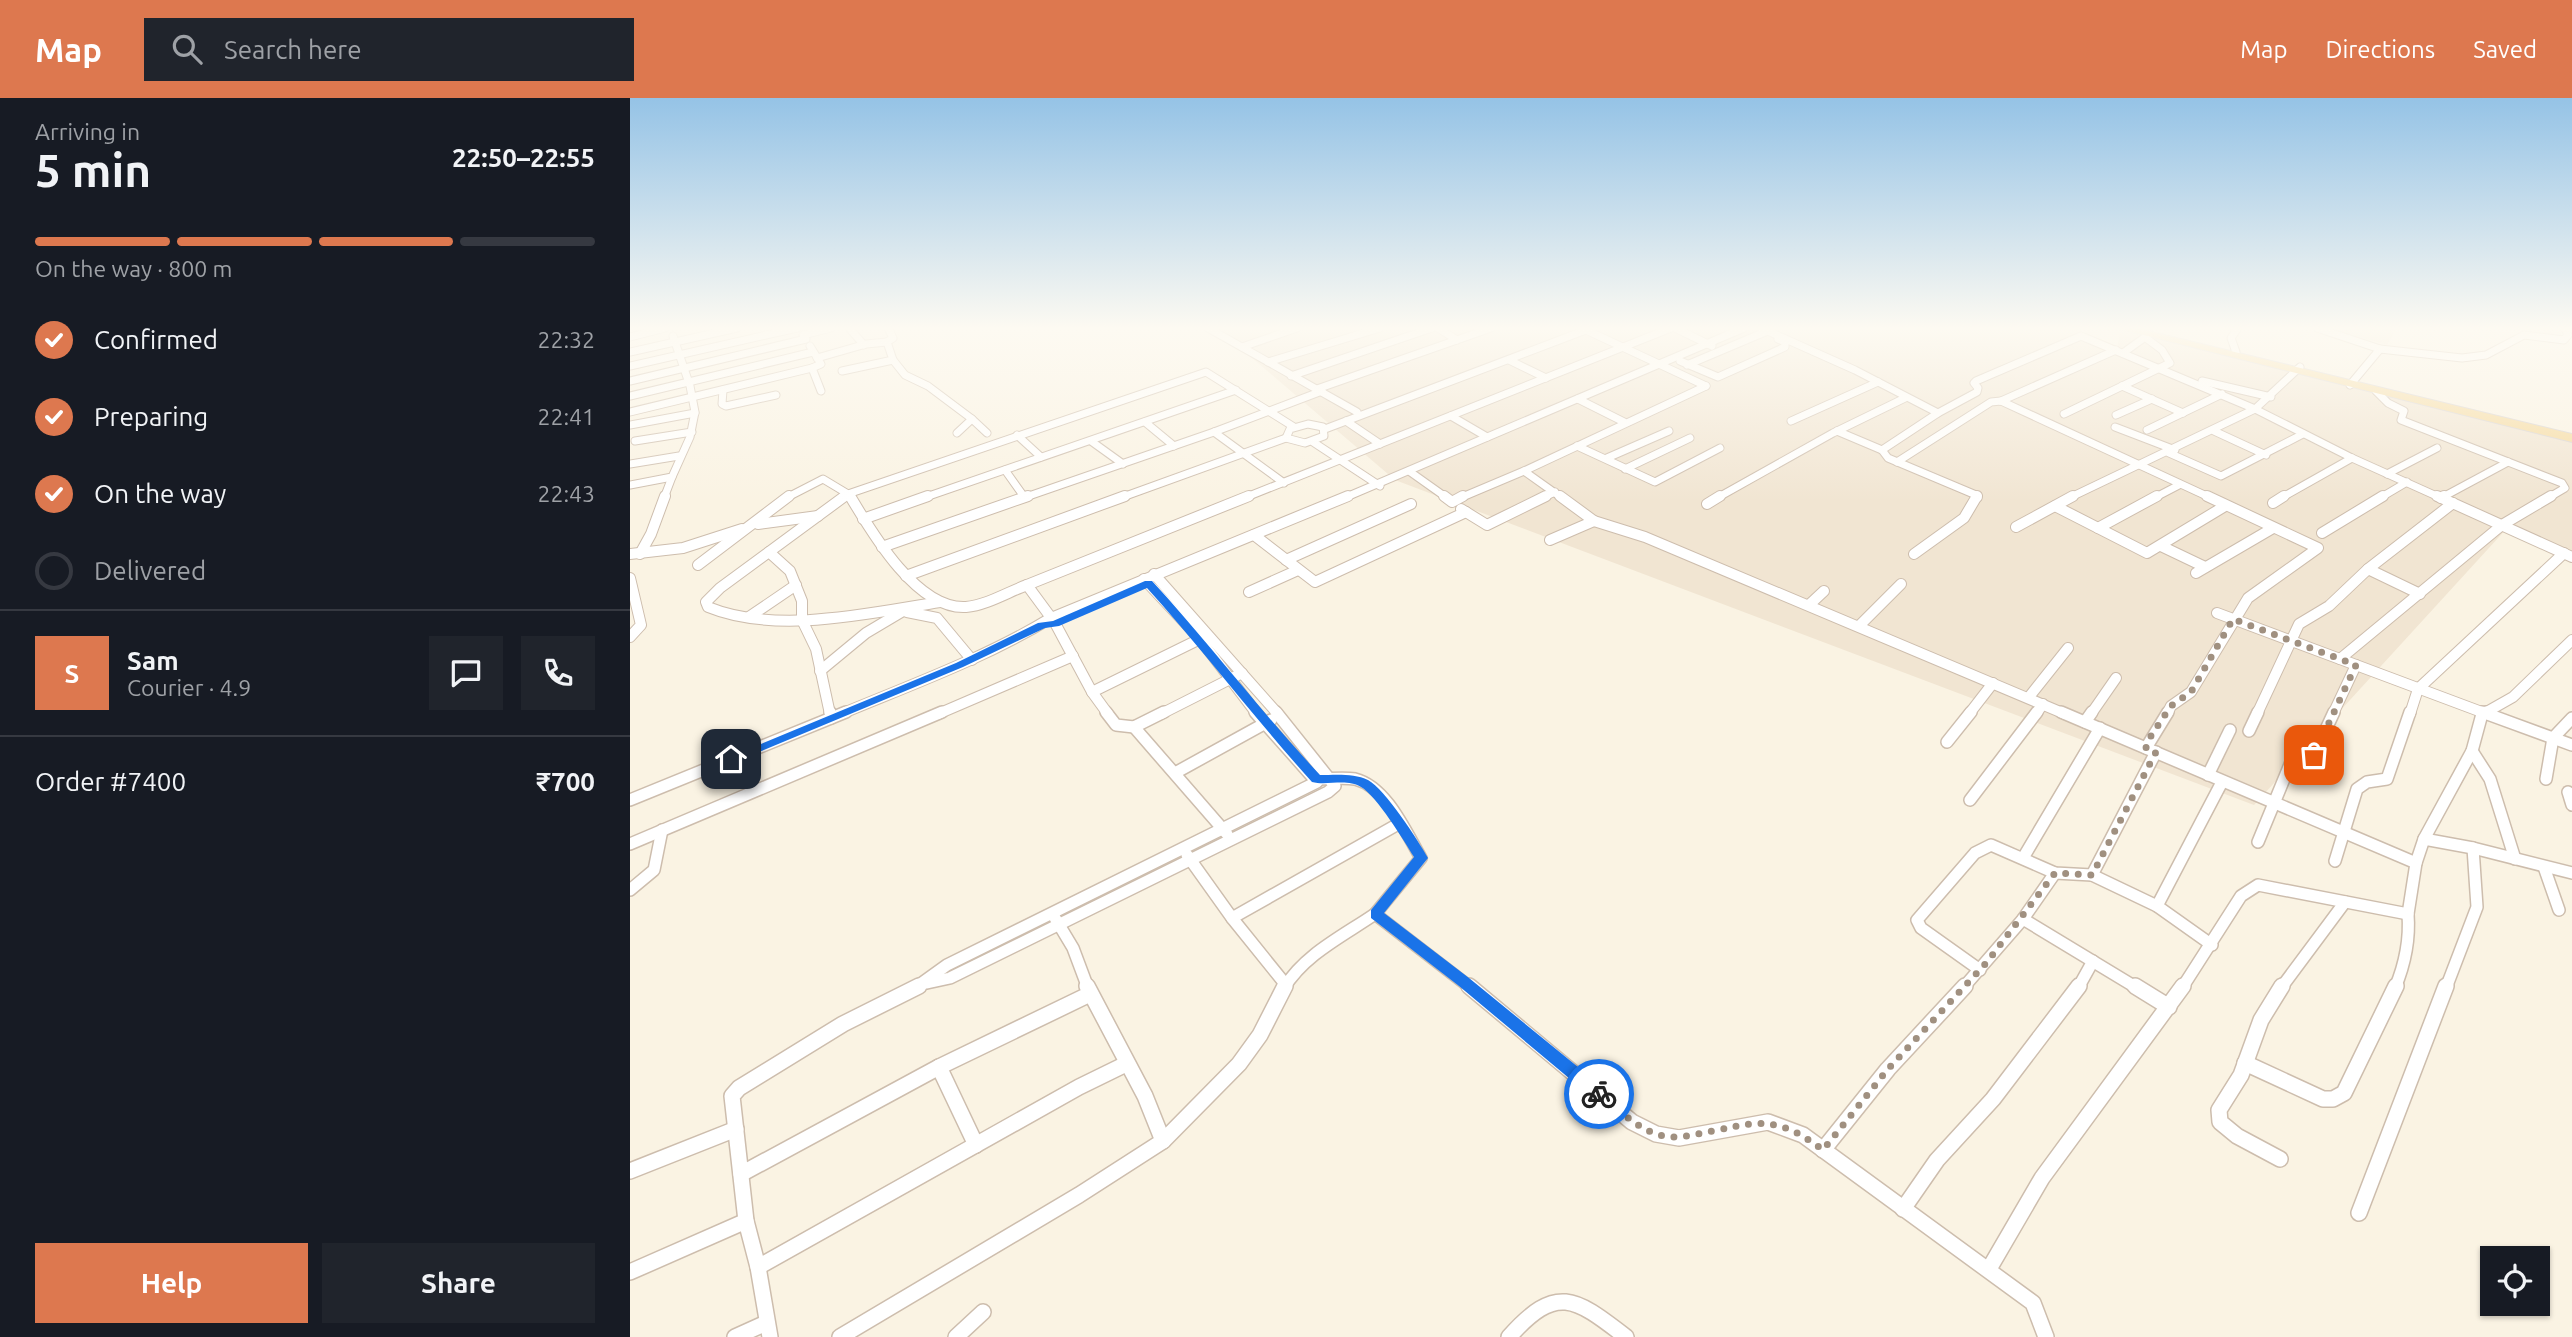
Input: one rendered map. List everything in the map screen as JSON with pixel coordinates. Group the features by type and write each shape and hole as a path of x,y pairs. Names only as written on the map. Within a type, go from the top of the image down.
{"main road":[{"path":"2360,386 2572,438"},
{"path":"2364,386 2572,433"}],"street":[{"path":"630,396 673,386"},
{"path":"635,554 651,534 679,456 692,432 695,413 690,386"},
{"path":"630,412 740,386"},
{"path":"819,386 821,391"},
{"path":"928,386 987,433"},
{"path":"1165,386 848,494 720,587 706,602 714,611 749,618 802,620 906,609 940,602 965,607 1027,585 1528,386"},
{"path":"1229,386 1294,427"},
{"path":"1311,386 1357,412"},
{"path":"882,547 1214,432 1331,386"},
{"path":"1323,428 1427,386"},
{"path":"1288,439 1287,432 1294,427 1308,424 1323,428 1440,386"},
{"path":"1411,472 1611,386"},
{"path":"630,800 972,660 1042,625 1618,386"},
{"path":"1452,502 1706,386"},
{"path":"1791,421 1869,386"},
{"path":"1884,386 1938,413"},
{"path":"1882,450 1938,413 1977,392 1976,386"},
{"path":"1898,461 1991,402 2001,401 2037,386"},
{"path":"2064,414 2122,386 2183,413"},
{"path":"2204,386 2352,458 2568,555 2418,690 2387,779 2361,783 2335,861"},
{"path":"2224,386 2271,397"},
{"path":"2016,527 2214,431 2255,409 2282,386"},
{"path":"723,390 722,404 726,406 776,395"},
{"path":"863,519 1236,390"},
{"path":"2340,659 2502,526 2565,488 2562,483 2401,420 2404,411 2388,403 2376,391"},
{"path":"2147,430 2222,394"},
{"path":"1707,504 1837,431 1905,398"},
{"path":"2116,415 2152,399"},
{"path":"1580,400 1624,422"},
{"path":"2001,401 2318,548 2248,598 2191,692 2171,706 2092,875"},
{"path":"630,425 695,413"},
{"path":"1451,416 1488,438"},
{"path":"957,433 972,419"},
{"path":"1346,421 1380,444"},
{"path":"1144,422 1174,446"},
{"path":"2115,427 2221,477 2303,434"},
{"path":"1313,442 1324,436 1323,428"},
{"path":"1607,458 1669,430"},
{"path":"1837,431 1882,450 1888,458 1978,498 1964,518 1914,554"},
{"path":"2214,431 2266,455"},
{"path":"635,441 692,432"},
{"path":"1214,432 1284,483"},
{"path":"1017,435 1041,457"},
{"path":"1625,469 1690,438"},
{"path":"909,579 1288,439 1313,442 1380,486"},
{"path":"1091,441 1123,464"},
{"path":"1577,446 1655,482 1720,448"},
{"path":"2387,474 2437,448"},
{"path":"630,464 679,456"},
{"path":"2273,503 2352,458"},
{"path":"2441,498 2508,462"},
{"path":"1005,470 1025,498"},
{"path":"1524,471 1594,520 1645,537 1809,605 2416,863"},
{"path":"1411,472 1487,525 1555,492"},
{"path":"630,485 672,477"},
{"path":"698,565 756,524 792,494 823,479 848,494 882,547 909,579 940,602"},
{"path":"2322,533 2407,482"},
{"path":"2098,528 2179,485"},
{"path":"2249,731 2299,624 2329,606 2368,569 2453,503"},
{"path":"1286,560 1411,504"},
{"path":"2055,506 2142,552 2152,552 2225,506"},
{"path":"1255,536 1315,582 1465,512"},
{"path":"635,554 683,548 756,524 821,516"},
{"path":"1550,540 1594,520"},
{"path":"2196,573 2273,528"},
{"path":"2161,546 2205,567"},
{"path":"769,552 790,571 802,601 802,620 816,649 831,718"},
{"path":"2368,569 2420,594"},
{"path":"1249,592 1298,570"},
{"path":"630,578 634,608 641,625 630,637"},
{"path":"1152,579 1280,716 1324,779"},
{"path":"1859,626 1901,584"},
{"path":"749,618 796,585"},
{"path":"1027,585 1053,621 1092,692 1116,724 1134,727 1242,673"},
{"path":"1809,605 1824,591"},
{"path":"820,671 866,633 906,609 937,618 972,660"},
{"path":"2217,613 2482,714 2572,745"},
{"path":"735,1337 768,1330 758,1267 746,1221 731,1105 732,1096 747,1080 843,1024 925,983 950,978 1056,918 1335,786 1264,723 1230,678 1205,637"},
{"path":"1092,692 1205,637"},
{"path":"2245,1063 2323,1099 2344,1093 2393,996 2410,934 2408,914 2416,863 2424,839 2472,751 2482,714 2513,696 2572,640"},
{"path":"2029,697 2068,649"},
{"path":"630,844 1073,656"},
{"path":"2314,755 2356,665"},
{"path":"2085,722 2116,678"},
{"path":"1947,742 1993,683"},
{"path":"1970,800 2043,704"},
{"path":"1175,773 1280,716"},
{"path":"2546,779 2553,738 2572,718"},
{"path":"1134,727 1228,835"},
{"path":"2022,858 2100,727"},
{"path":"2208,775 2230,730"},
{"path":"2472,751 2490,779 2515,859"},
{"path":"2258,842 2291,762"},
{"path":"840,1337 907,1294 1079,1195 1163,1141 1214,1095 1260,1033 1286,985 1314,955 1375,914 1421,858 1400,823 1365,783 1324,779"},
{"path":"2157,906 2222,782"},
{"path":"2568,792 2572,804"},
{"path":"1232,918 1400,823"},
{"path":"630,890 642,883 654,870 662,830"},
{"path":"2424,839 2473,848 2572,873"},
{"path":"1980,970 1921,928 1917,920 1975,853 1985,846 1998,847 2055,873 2092,875 2157,906 2212,945"},
{"path":"2359,1213 2477,907 2473,848"},
{"path":"1187,855 1232,918 1286,985"},
{"path":"2544,867 2559,910"},
{"path":"1823,1150 1888,1069 1980,970 2023,919 2055,873"},
{"path":"1989,1269 2042,1178 2169,1007 2248,889 2259,885 2408,914"},
{"path":"2280,1159 2237,1136 2220,1122 2219,1110 2241,1075 2261,1020 2291,971 2345,902"},
{"path":"1375,914 1464,982 1632,1122 1656,1134 1679,1138 1768,1122 1803,1135 2033,1303 2040,1315 2046,1337"},
{"path":"1056,918 1073,947 1090,994 1145,1096 1163,1141"},
{"path":"2023,919 2169,1007"},
{"path":"1903,1209 1937,1160 1993,1099 2035,1041 2077,990 2093,961"},
{"path":"741,1174 939,1067 1090,994"},
{"path":"758,1267 1079,1087 1126,1064"},
{"path":"939,1067 976,1145"},
{"path":"630,1171 736,1129"},
{"path":"630,1272 746,1221"},
{"path":"1509,1337 1534,1310 1558,1300 1568,1300 1591,1311 1626,1337"},
{"path":"956,1337 983,1312"}],"shaded area":[{"path":"1285,386 2360,386 2572,436 2572,554 2509,526 2254,805 1395,480"}],"way so far":[{"path":"1599,1094 1632,1122 1656,1134 1679,1138 1768,1122 1803,1135 1823,1150 1888,1069 1987,962 2023,919 2055,873 2092,875 2156,752 2146,748 2147,742 2171,706 2191,692 2233,619 2356,665 2314,755"}],"route":[{"path":"731,759 960,665 1042,625 1055,623 1149,583 1200,639 1264,723 1317,779 1345,779 1365,783 1400,823 1421,858 1375,914 1464,982 1599,1094"}]}
